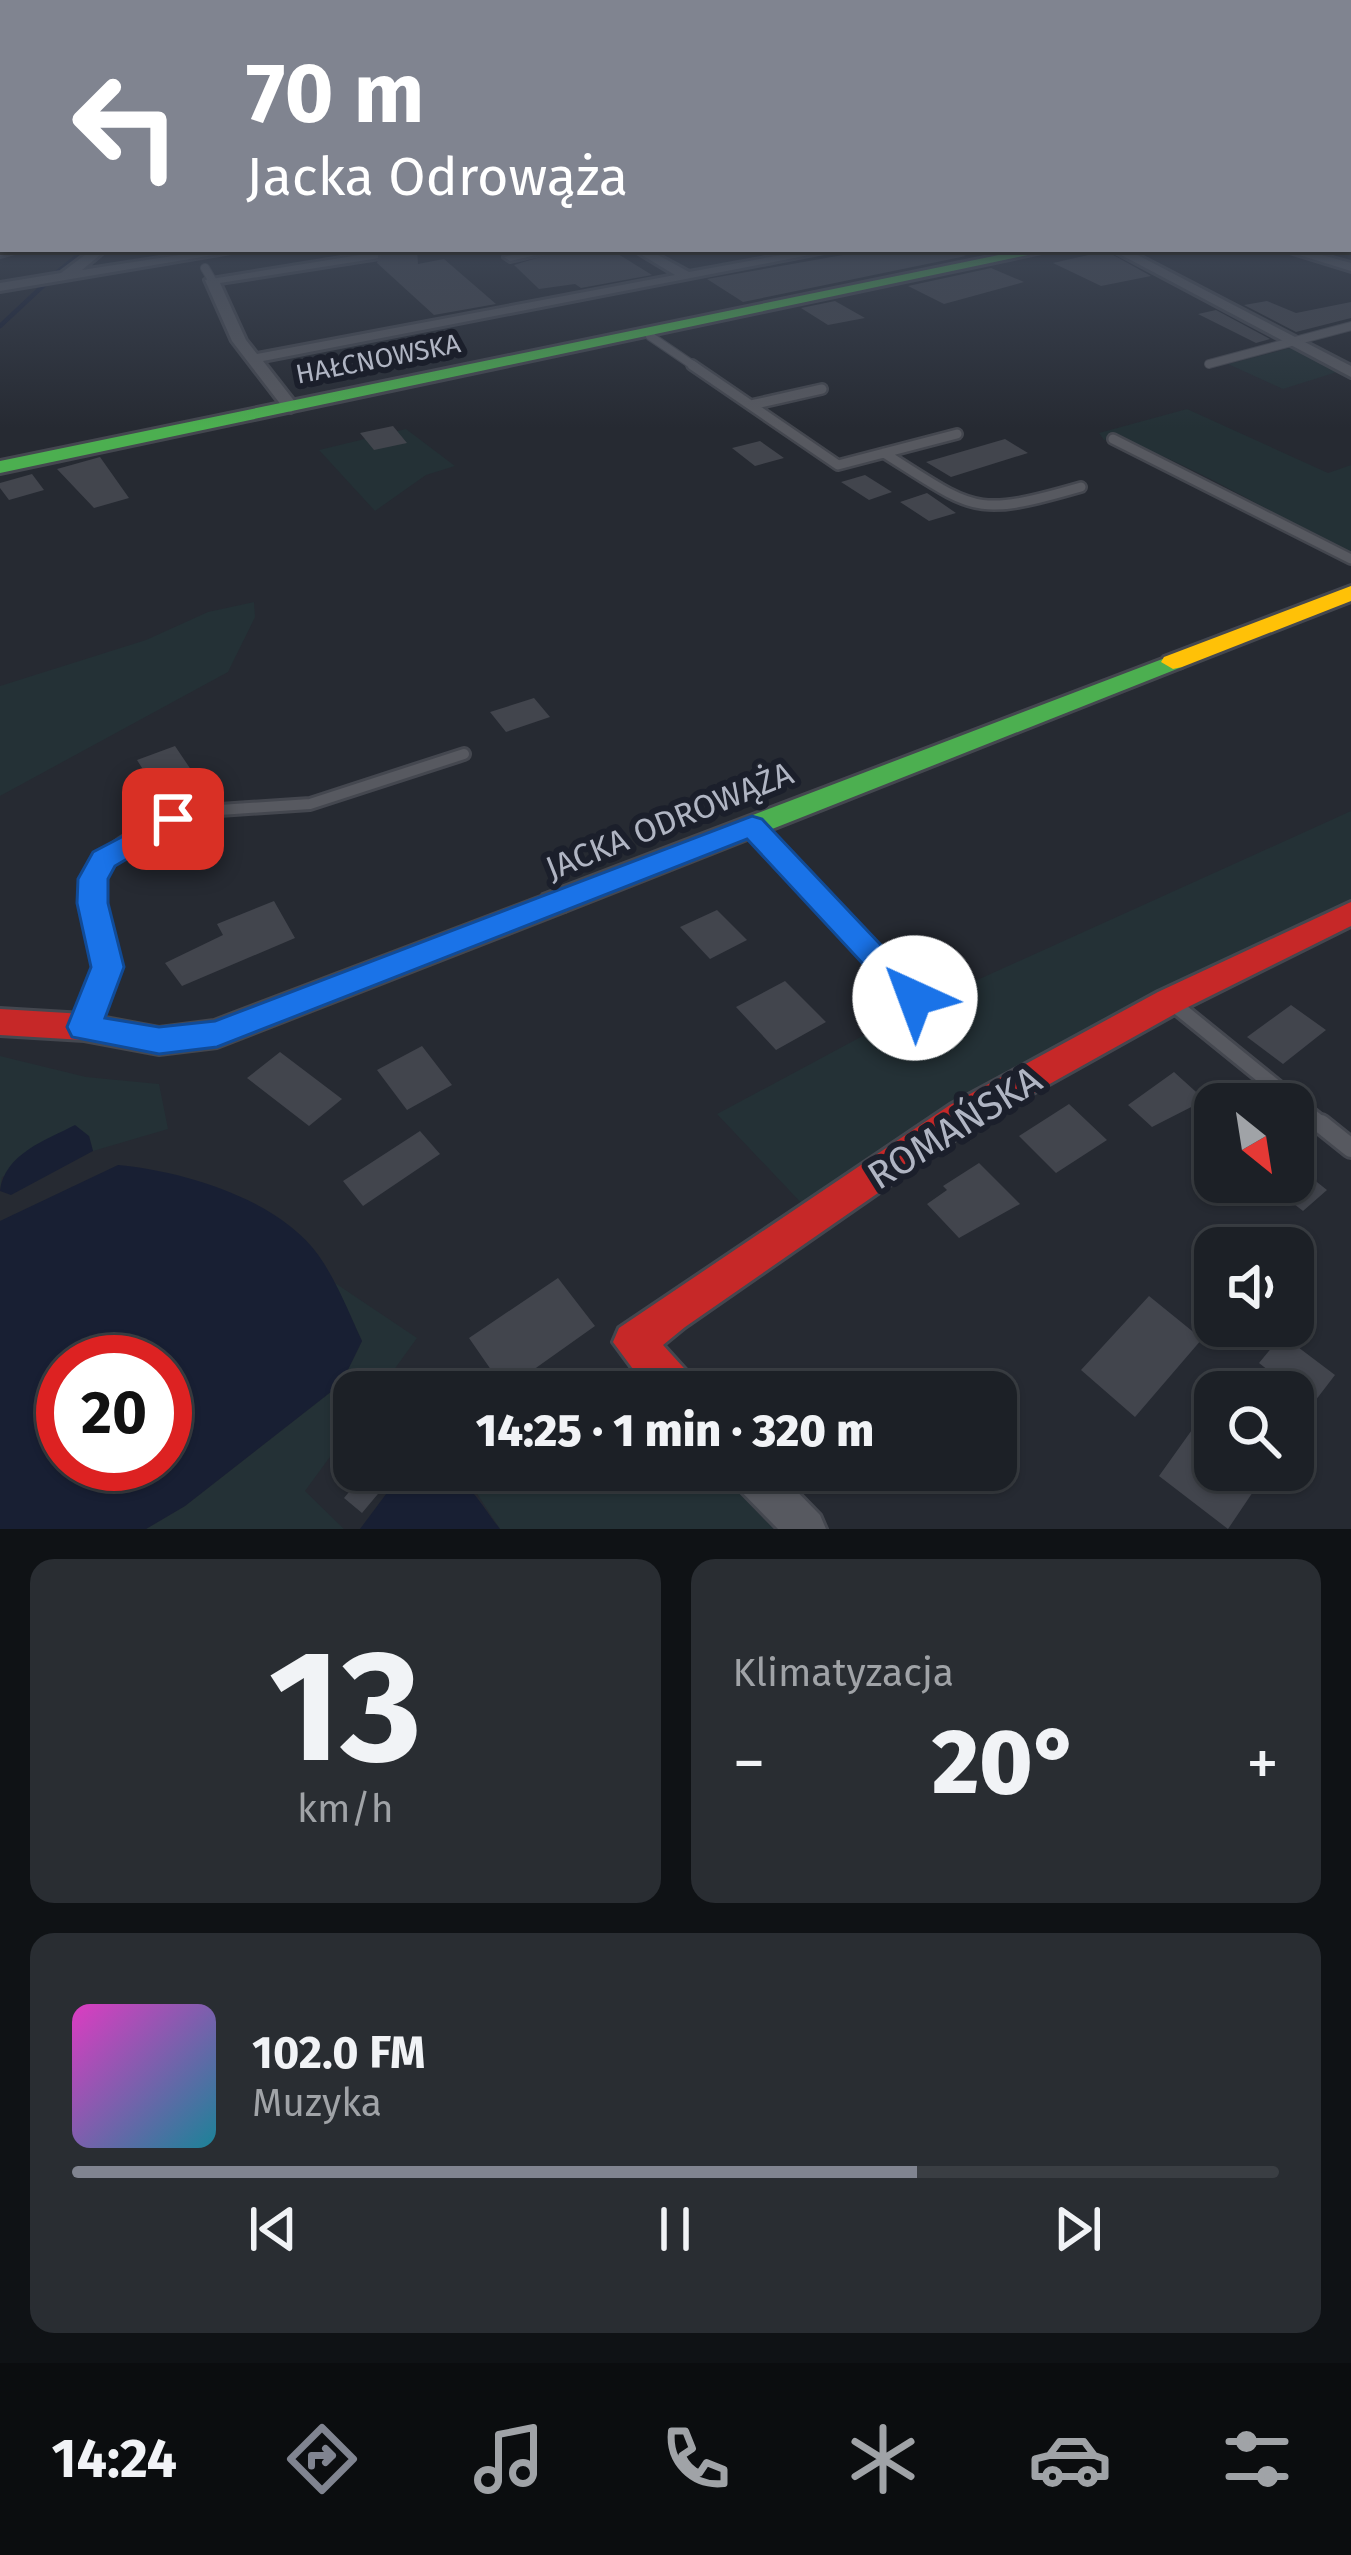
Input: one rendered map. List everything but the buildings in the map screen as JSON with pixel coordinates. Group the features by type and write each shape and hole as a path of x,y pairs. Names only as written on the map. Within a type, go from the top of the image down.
{"street":[{"path":"215,285 253,359 291,407"},
{"path":"253,359 637,285"},
{"name":"HAŁCNOWSKA","path":"0,467 880,285"},
{"path":"1185,285 1351,372"},
{"name":"JACKA ODROWĄŻA","path":"0,1022 84,1027 159,1041 217,1034 1351,593"},
{"name":"ROMAŃSKA","path":"659,1371 634,1342 963,1115 1170,1001 1351,913"},
{"path":"769,1491 806,1529"}],"lane":[{"path":"1209,364 1351,326"},
{"path":"650,335 838,465 957,434"},
{"path":"751,405 822,389"},
{"path":"1113,440 1351,559"},
{"path":"884,453 966,505 1011,507 1081,487"},
{"path":"84,1027 107,967 92,903 93,879 117,850 173,819 216,806 310,803 464,754"},
{"path":"752,826 915,998"},
{"path":"1170,1001 1351,1148"}],"shaded area":[{"path":"1294,347 1340,371 1283,389 1228,364"},
{"path":"1187,409 1328,473 1351,465 1351,553 1187,467 1124,442 1104,440 1099,433"},
{"path":"406,429 455,466 426,475 375,511 319,450"},
{"path":"254,602 255,617 228,672 0,796 0,686 146,640 208,612"},
{"path":"1351,811 1351,904 806,1208 717,1114 911,1010"},
{"path":"0,1056 86,1077 159,1084 168,1129 93,1151 89,1136 2,1177 0,1188"},
{"path":"335,1283 417,1338 393,1371 347,1371 362,1341"},
{"path":"333,1390 333,1453 305,1491 344,1529 146,1529 185,1506"},
{"path":"475,1491 752,1491 788,1529 500,1529"}],"water":[{"path":"75,1125 89,1136 93,1151 11,1195 0,1191 18,1158"},
{"path":"118,1165 228,1191 302,1236 331,1276 362,1341 347,1371 333,1371 333,1390 185,1506 146,1529 0,1529 0,1221"},
{"path":"388,1491 471,1491 500,1529 360,1529"}],"waterway":[{"path":"0,326 44,285"}],"traffic: fast":[{"path":"0,467 874,285"},
{"path":"554,903 1173,662"}],"traffic: slow":[{"path":"1173,662 1351,593"}],"traffic: jam":[{"path":"0,1022 84,1027 159,1041 217,1034 554,903"},
{"path":"659,1371 634,1342 963,1115 1170,1001 1351,913"}],"route":[{"path":"173,819 104,860 93,879 92,903 106,942 107,967 84,1027 159,1041 217,1034 752,826 915,998"}]}
